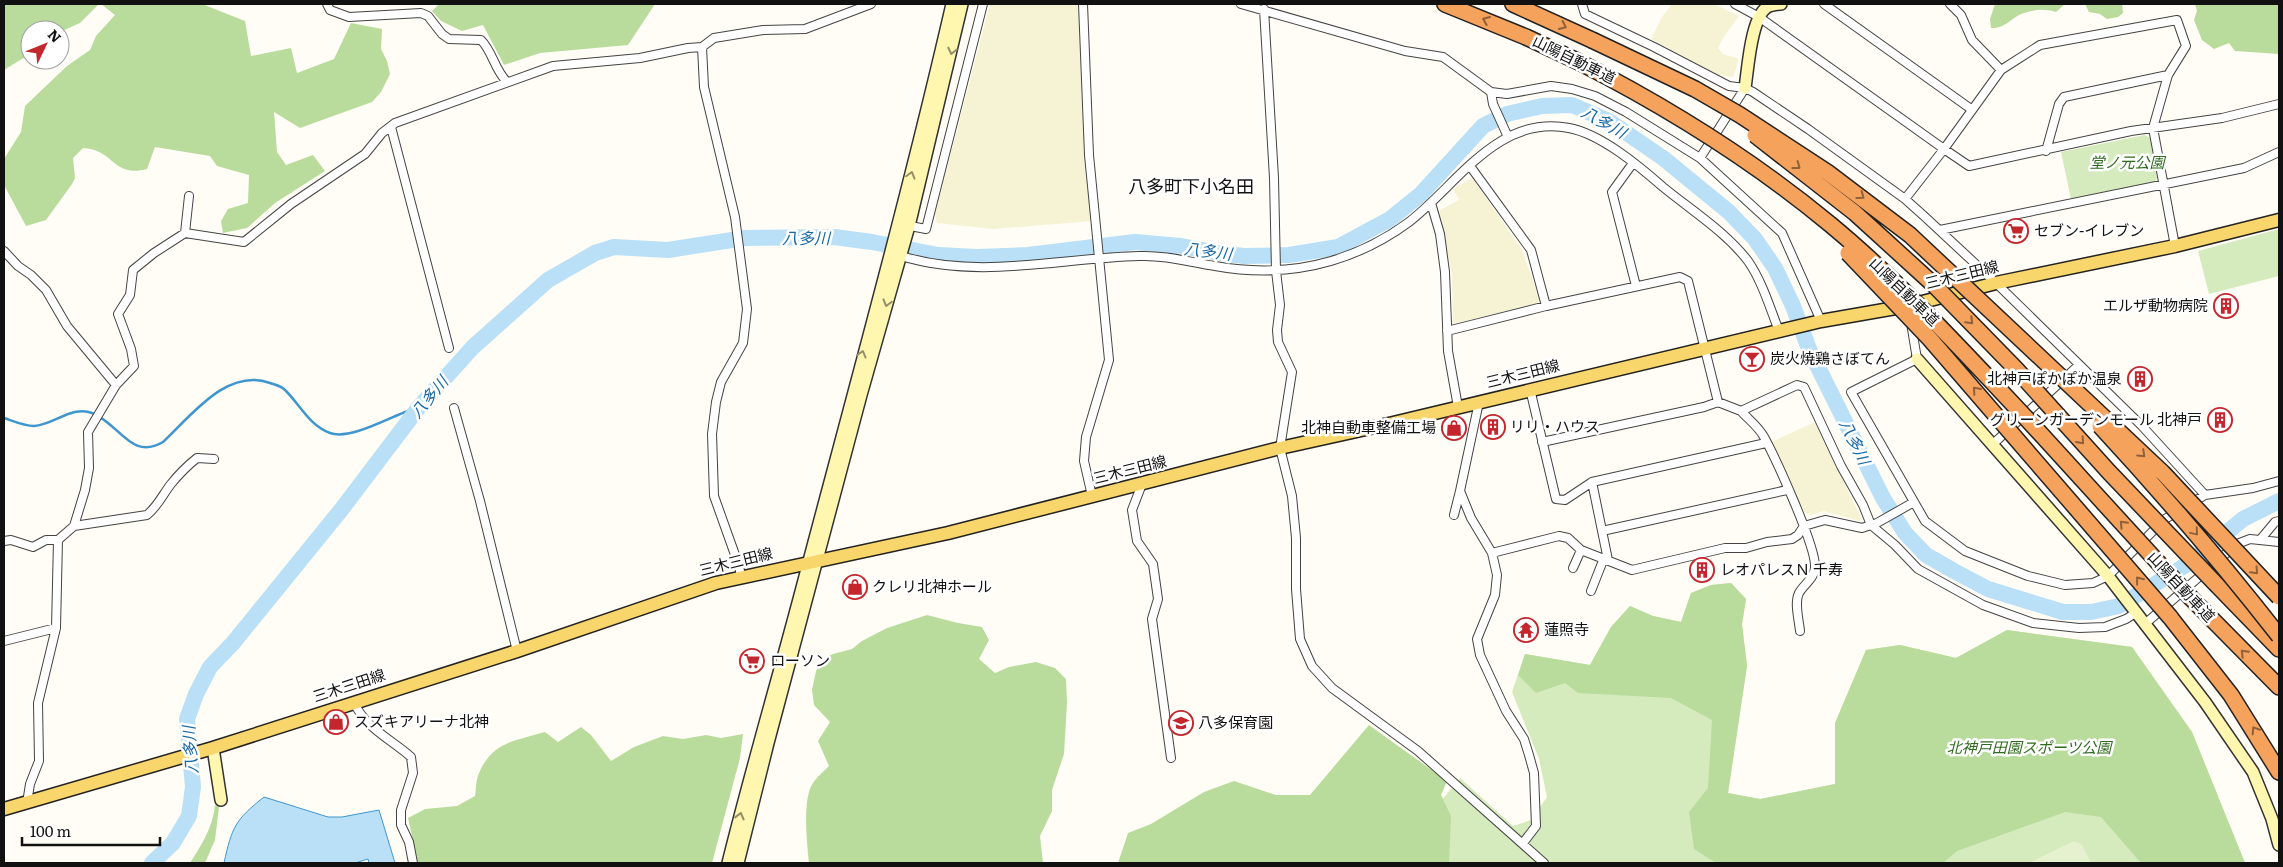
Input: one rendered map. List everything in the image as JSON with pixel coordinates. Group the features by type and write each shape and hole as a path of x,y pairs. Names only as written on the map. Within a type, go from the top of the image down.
{"highway":[{"name":"山陽自動車道","path":"1445,4 1526,36 1634,90 1736,153 1830,225 1875,264 1970,358 2191,598 2279,687"},
{"name":"山陽自動車道","path":"1513,4 1592,40 1692,94 1735,121 1808,174 1855,213 1934,285 1974,325 2279,649"},
{"path":"1592,40 1695,89 1792,148 1868,202 1910,235 2163,474 2279,597"},
{"path":"1579,62 1633,93 1732,157 1780,194 1861,265 1936,346 2170,617 2231,695 2279,772"},
{"path":"1993,312 2152,482 2236,581 2279,636"}],"main road":[{"name":"三木三田線","path":"4,809 207,749 517,651 677,594 741,576 948,534 1280,448 1530,389 1819,322 1908,306 1996,283 2175,246 2279,220"}],"street":[{"path":"327,4 330,10 349,17 401,13 421,13 428,16 442,34 449,39 481,40 488,47 495,67 507,82"},
{"path":"4,542 11,540 33,547 46,540 58,540 74,526 83,498 89,468 88,432 116,385 134,366 131,349 118,314 130,295 133,270 185,233 244,242 291,204 364,154 382,133 391,127 412,116 507,82 531,76 553,66 640,58 702,47 714,38 763,30 805,29 871,4"},
{"path":"738,863 888,255 919,147 952,4"},
{"path":"728,863 752,768 901,256 962,4"},
{"path":"898,222 926,229 983,4"},
{"path":"1083,4 1089,155 1110,360 1086,437 1084,462 1092,496"},
{"path":"1241,4 1264,9 1405,51 1443,57 1491,92 1507,94 1550,86 1572,89 1595,96 1626,112 1700,158 1782,233 1819,322"},
{"path":"1582,4 1585,14 1729,86 1745,88 1808,129 1905,199 1996,283 2142,426 2205,495"},
{"path":"1735,4 1759,17 1969,166 2153,128 2222,118 2279,104"},
{"path":"1700,158 1745,88 1754,32 1759,17 1768,6 1781,4"},
{"path":"1824,4 1971,109"},
{"path":"1950,4 1961,15 1972,40 2001,70"},
{"path":"1264,9 1274,178 1276,271 1280,305 1277,330 1278,342 1292,372 1280,448 1292,496 1296,538 1296,590 1300,639 1312,666 1332,688 1418,751 1544,863"},
{"path":"1905,199 2001,70 2040,45 2177,20 2186,46 2168,75 2153,128 2175,246"},
{"path":"702,47 704,87 736,218 747,310 743,343 721,382 716,402 712,450 714,496 741,576"},
{"path":"2046,151 2059,104 2064,97 2168,75"},
{"path":"1491,92 1493,104 1508,137"},
{"path":"391,127 449,348"},
{"path":"901,256 932,264 991,268 1140,256 1166,256 1216,266 1276,271 1317,264 1355,252 1386,237 1408,223 1485,150 1508,137 1522,131 1544,127 1569,128 1607,145 1633,163 1730,242 1748,261 1781,331"},
{"path":"1940,230 2244,168 2279,152"},
{"path":"1633,163 1612,192 1636,286"},
{"path":"1470,166 1531,250 1546,306"},
{"path":"185,233 189,196"},
{"path":"1431,203 1440,234 1445,272 1448,351 1458,407"},
{"path":"4,251 46,290 67,326 116,385"},
{"path":"1447,331 1546,306 1680,277 1688,280 1718,402"},
{"path":"1908,306 1917,359 2108,576 2206,702 2253,772 2272,818 2279,845"},
{"path":"1917,359 1851,392 1911,504 1924,521 1965,551 2028,576 2065,584 2093,584 2108,576 2165,519 2205,495 2253,488 2279,481"},
{"path":"1993,444 2079,365"},
{"path":"1741,411 1797,385 1804,387 1842,466 1874,524 1918,569 1983,605 2033,623 2079,628 2105,627 2126,619 2137,612"},
{"path":"1530,389 1556,499 1565,500 1592,482 1766,443"},
{"path":"1454,515 1479,402"},
{"path":"1542,442 1704,407 1718,402 1741,411 1763,435 1804,526 1815,566 1814,575 1799,593 1797,600 1800,631"},
{"path":"454,408 480,501 517,651"},
{"path":"74,526 147,515 155,508 170,485 197,458 214,460"},
{"path":"1591,591 1606,559 1592,482"},
{"path":"1142,484 1132,510 1137,541 1153,564 1158,599 1152,619 1171,758"},
{"path":"1602,532 1787,490"},
{"path":"1460,491 1471,518 1492,553 1497,575 1495,595 1477,639 1480,655 1506,711 1524,739 1534,773 1536,826 1523,843"},
{"path":"1492,553 1559,536 1568,538 1581,550 1632,570 1725,548 1746,548 1767,542 1792,539 1798,535 1804,526 1825,520 1862,528 1874,524 1911,504"},
{"path":"2260,540 2275,522 2279,521"},
{"path":"2146,623 2237,544 2250,539 2279,542"},
{"path":"26,803 30,784 39,761 38,703 56,628 58,540"},
{"path":"1573,568 1581,550"},
{"path":"4,641 56,628"},
{"path":"354,702 358,712 371,726 412,756 413,772 401,810 401,825 409,842 413,863"},
{"path":"207,749 221,800"}],"shaded area":[{"path":"990,4 1080,4 1092,221 993,229 937,223 935,214"},
{"path":"1672,4 1714,4 1739,16 1718,48 1723,54 1739,59 1733,77 1719,75 1651,39 1662,17"},
{"path":"1472,178 1521,248 1540,300 1535,304 1453,324 1452,274 1438,211 1459,200 1453,189"},
{"path":"1815,422 1861,518 1859,521 1824,511 1811,515 1805,513 1771,442"}],"green space":[{"path":"4,4 99,4 80,23 70,28 70,20 20,20 20,60 4,70"},
{"path":"101,4 202,4 245,21 251,56 291,48 297,73 334,59 351,23 382,29 381,49 387,61 390,74 381,92 372,102 300,128 274,112 277,152 286,165 313,155 325,171 275,203 247,228 223,233 221,221 228,209 248,203 249,175 217,166 210,156 155,147 147,169 135,171 120,167 101,153 83,148 73,158 75,178 72,184 46,220 26,226 4,185 4,159 21,132 25,106 63,70 70,70 70,64 90,50 96,36 115,15"},
{"path":"439,4 655,4 628,45 540,53 504,65 483,25 462,31 441,21 432,11"},
{"path":"1995,4 2065,4 2056,12 2040,10 2028,12 2019,15 2001,27 1991,28 1990,19"},
{"path":"2085,4 2122,4 2123,13 2118,17 2107,19 2100,14 2089,12"},
{"path":"2195,4 2279,4 2279,54 2235,51 2229,43 2214,49 2202,40 2194,20 2197,11"},
{"name":"堂ノ元公園","path":"2145,135 2150,138 2157,178 2154,182 2071,199 2061,152"},
{"path":"2279,229 2279,276 2209,294 2198,251"},
{"name":"北神戸田園スポーツ公園","path":"1731,583 1746,599 1742,624 1747,666 1728,793 1760,799 1835,784 1835,723 1866,650 1900,645 1956,658 2007,630 2132,647 2192,732 2245,863 1422,863 1426,819 1460,778 1513,826 1531,820 1547,797 1539,759 1512,692 1525,654 1590,665 1611,627 1630,606 1653,616 1681,622 1691,593 1711,585"},
{"name":"北神戸田園スポーツ公園","path":"1731,583 1746,599 1742,624 1747,666 1728,793 1760,799 1835,784 1835,723 1866,650 1900,645 1956,658 2007,630 2132,647 2192,732 2245,863 2141,863 2101,817 2065,812 1957,851 1943,863 1716,863 1694,849 1689,812 1708,788 1712,720 1671,698 1578,693 1565,683 1536,693 1518,675 1525,654 1590,665 1611,627 1630,606 1653,616 1681,622 1691,593 1711,585"},
{"path":"927,615 982,627 989,640 979,659 995,673 1009,667 1036,662 1055,668 1066,679 1067,702 1064,754 1052,790 1052,811 1040,836 1043,863 809,863 806,822 807,799 813,783 829,766 818,741 830,722 814,705 812,690 816,671 822,659 852,649 862,641 887,628"},
{"path":"1369,725 1447,781 1441,795 1451,816 1449,863 1118,863 1128,833 1151,824 1204,792 1234,781 1276,795 1310,795"},
{"path":"581,727 591,735 611,761 634,747 663,736 683,739 706,735 721,738 743,734 740,758 712,863 418,863 408,818 425,809 457,806 475,796 478,775 485,762 498,748 515,740 545,732 558,742"},
{"path":"215,805 219,807 215,840 205,863 190,863 209,829"},
{"path":"2074,841 2082,845 2091,863 2029,863"}],"water":[{"path":"264,797 328,817 342,817 379,810 395,863 369,863 368,859 355,863 224,863 236,825"}],"waterway":[{"name":"八多川","path":"152,863 173,843 189,816 193,787 187,719 196,694 210,667 233,643 341,510 419,407 473,347 548,280 595,253 614,247 668,250 745,238 834,237 872,242 938,255 977,257 1028,255 1135,242 1181,246 1244,256 1289,255 1338,247 1390,219 1421,194 1483,126 1507,114 1542,106 1572,105 1609,121 1663,158 1729,212 1755,239 1775,268 1793,306 1809,349 1883,498 1905,533 1926,555 1954,571 1988,589 2063,612 2091,612 2119,606 2191,562 2243,519 2279,501"},
{"path":"4,418 34,426 70,413 85,411 102,418 134,444 142,447 152,447 163,442 211,397 239,382 254,380 281,387 306,415 323,430 330,433 350,433 362,430 419,407"}],"place":[{"name":"セブン-イレブン","path":"2016,231"},
{"name":"エルザ動物病院","path":"2226,306"},
{"name":"炭火焼鶏さぼてん","path":"1752,359"},
{"name":"北神戸ぽかぽか温泉","path":"2140,379"},
{"name":"グリーンガーデンモール 北神戸","path":"2220,420"},
{"name":"リリ・ハウス","path":"1493,427"},
{"name":"北神自動車整備工場","path":"1454,428"},
{"name":"レオパレスＮ 千寿","path":"1702,570"},
{"name":"クレリ北神ホール","path":"855,587"},
{"name":"蓮照寺","path":"1526,630"},
{"name":"ローソン","path":"752,661"},
{"name":"スズキアリーナ北神","path":"336,722"},
{"name":"八多保育園","path":"1181,723"}],"district":[{"name":"八多町下小名田","path":"1191,187"}]}
